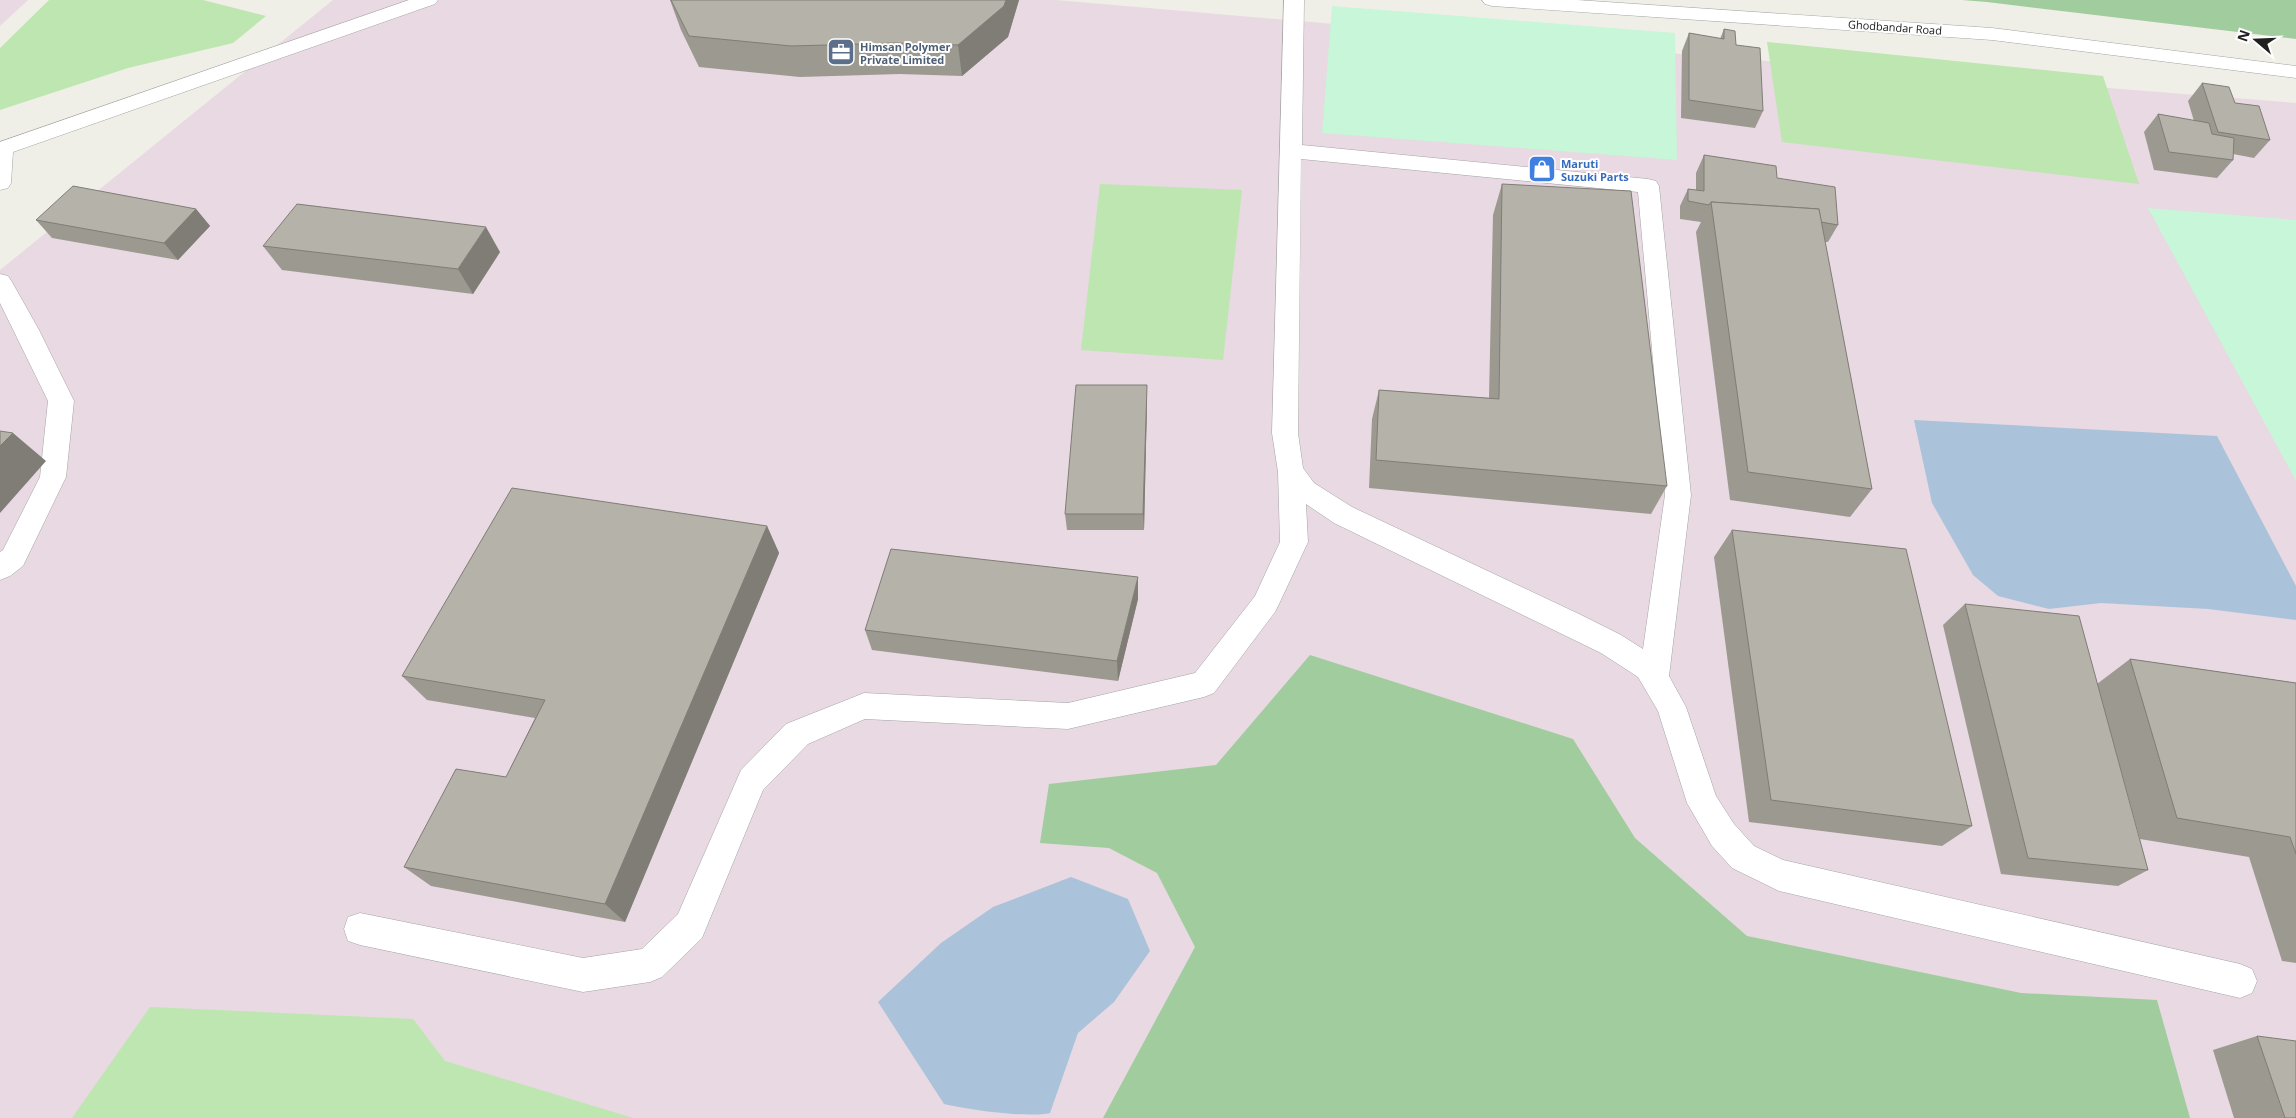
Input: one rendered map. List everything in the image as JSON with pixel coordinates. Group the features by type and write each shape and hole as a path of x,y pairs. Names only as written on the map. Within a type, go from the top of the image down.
{"street":[{"path":"0,183 2,149 428,0"},
{"path":"360,929 583,975 650,965 690,926 752,780 797,734 864,706 1068,716 1204,684 1264,604 1294,542 1291,472 1287,456 1285,433 1294,0"},
{"name":"Ghodbandar Road","path":"1492,0 1992,34 2296,72"},
{"path":"1290,152 1648,186 1678,495 1654,677"},
{"path":"0,282 27,330 61,401 52,477 12,558 0,568"},
{"path":"1291,472 1305,490 1343,515 1611,644 1648,668 1671,707 1703,802 1722,835 1743,857 1779,875 2240,981"}],"shaded area":[{"path":"0,0 28,0 0,26"},
{"path":"333,0 1056,0 1717,57 2296,103 2296,1118 0,1118 0,270"}],"green space":[{"path":"49,0 203,0 266,16 233,43 128,68 0,110 0,48"},
{"path":"1962,0 2296,0 2296,39 1987,2"},
{"path":"1332,6 1675,33 1677,160 1322,133"},
{"path":"1767,42 2103,76 2139,184 1782,142"},
{"path":"1100,184 1242,190 1223,360 1081,350"},
{"path":"2148,208 2296,220 2296,481"},
{"path":"1310,655 1573,739 1635,838 1747,936 2021,993 2157,1000 2190,1118 1103,1118 1195,947 1157,873 1109,848 1040,843 1049,784 1216,765"},
{"path":"150,1007 413,1019 445,1061 633,1118 72,1118"}],"water":[{"path":"1914,420 2217,436 2296,586 2296,620 2208,609 2101,603 2049,609 1998,596 1973,575 1932,503"},
{"path":"1071,877 1128,899 1150,951 1114,1002 1078,1033 1050,1113 1014,1114 968,1109 944,1104 878,1002 941,943 993,907"}],"building":[{"path":"671,0 1006,0 1004,6 958,45 895,43 791,46 689,36"},
{"path":"1724,29 1735,31 1736,45 1760,48 1763,111 1689,100 1689,33 1724,39"},
{"path":"2202,83 2229,87 2235,103 2259,106 2270,140 2218,132"},
{"path":"2158,114 2209,123 2212,134 2234,138 2233,160 2169,152"},
{"path":"1704,155 1776,166 1777,178 1835,187 1838,225 1821,222 1819,209 1711,202 1709,205 1688,201 1688,189 1704,191"},
{"path":"1502,184 1631,191 1667,486 1376,460 1379,390 1499,399"},
{"path":"73,186 196,209 164,243 36,220"},
{"path":"1711,202 1819,209 1872,489 1748,472"},
{"path":"297,204 486,227 458,269 263,246"},
{"path":"1076,385 1147,385 1143,514 1065,514"},
{"path":"0,431 13,433 0,446"},
{"path":"512,488 767,526 605,904 404,867 456,769 506,777 545,700 402,676"},
{"path":"1732,530 1906,549 1972,826 1771,800"},
{"path":"891,549 1138,577 1117,661 865,630"},
{"path":"1965,604 2079,616 2148,870 2028,858"},
{"path":"2130,659 2296,683 2296,854 2290,837 2177,818"},
{"path":"2257,1036 2296,1041 2296,1118 2285,1118"}],"place":[{"name":"Himsan Polymer Private Limited","path":"841,52"},
{"name":"Maruti Suzuki Parts","path":"1542,169"}]}
